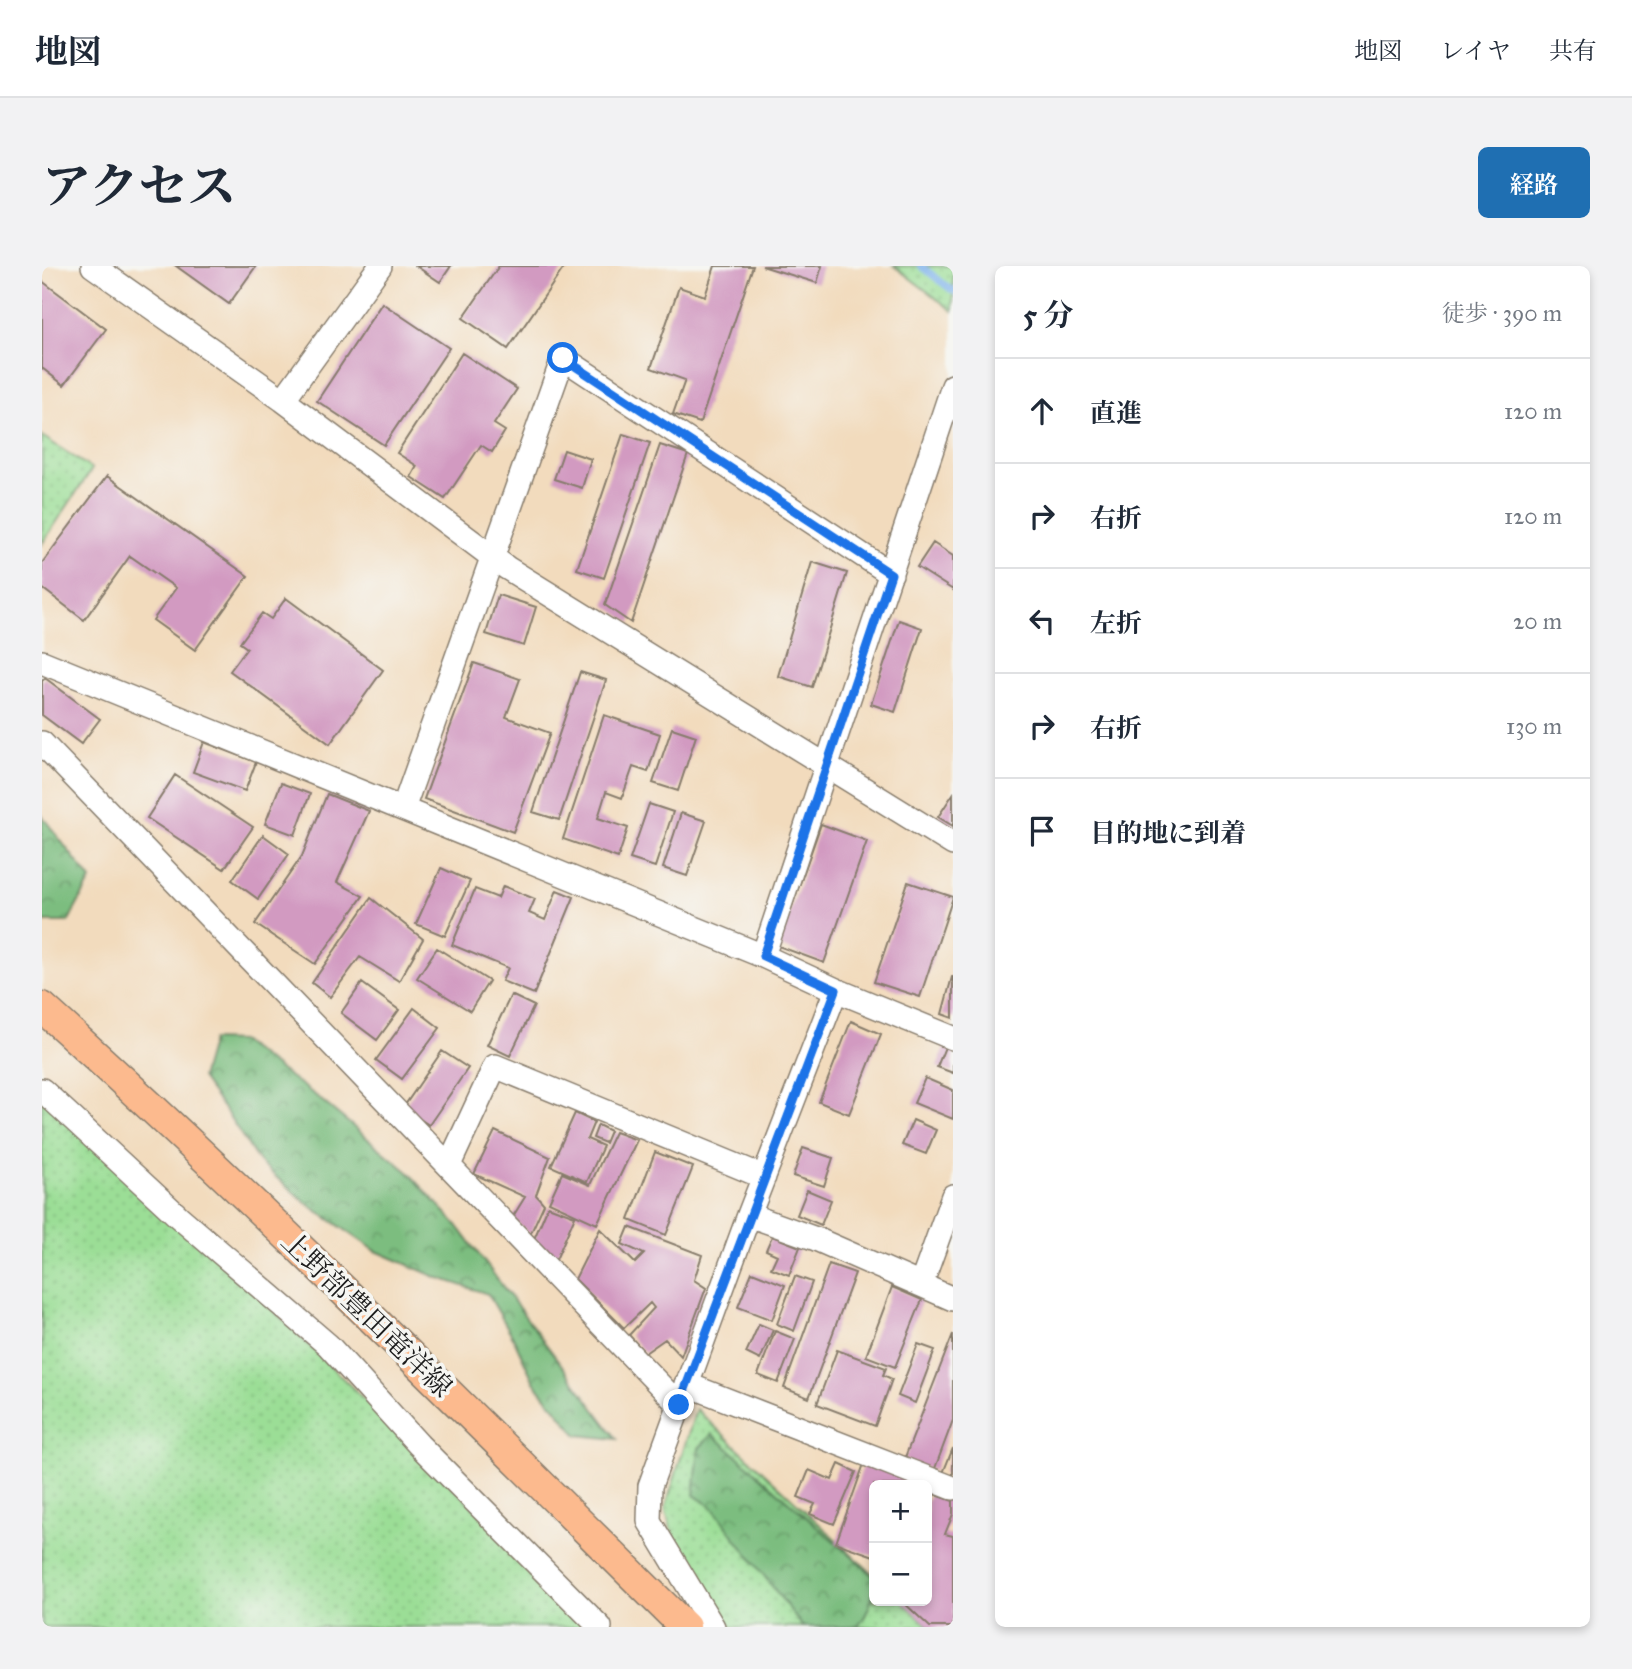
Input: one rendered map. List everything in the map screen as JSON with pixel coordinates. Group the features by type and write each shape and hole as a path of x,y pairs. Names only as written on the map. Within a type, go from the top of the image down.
{"main road":[{"name":"上野部豊田竜洋線","path":"42,1007 141,1097 357,1303 685,1627"}],"street":[{"path":"93,266 282,400 493,557 953,844"},
{"path":"282,400 380,266"},
{"path":"403,809 563,358 891,574"},
{"path":"763,956 953,386"},
{"path":"42,662 763,956 836,990 953,1038"},
{"path":"42,743 449,1166 683,1394 953,1488"},
{"path":"713,1627 649,1521 650,1486 749,1216 836,990"},
{"path":"449,1166 495,1066 764,1177"},
{"path":"42,1090 179,1217 328,1345 419,1445 600,1627"},
{"path":"921,1285 953,1196"},
{"path":"749,1216 816,1239 953,1299"}],"green space":[{"path":"894,266 953,266 953,311"},
{"path":"42,436 92,469 42,544"},
{"path":"42,816 91,880 68,922 42,922"},
{"path":"212,1040 240,1041 315,1095 408,1172 456,1224 617,1439 577,1435 534,1382 513,1337 488,1294 436,1277 376,1251 306,1203 259,1162 201,1078"},
{"path":"42,1084 597,1627 42,1627"},
{"path":"696,1409 869,1570 869,1606 907,1606 930,1627 732,1627 679,1556 665,1509"},
{"path":"712,1434 869,1572 869,1606 857,1627 803,1627 712,1507 694,1495 699,1448"}],"building":[{"path":"176,266 256,266 229,304"},
{"path":"416,266 451,266 440,282"},
{"path":"499,266 565,266 508,349 463,318"},
{"path":"715,266 753,266 700,423 673,414 685,380 651,368 679,287 705,296"},
{"path":"762,266 822,266 817,283"},
{"path":"42,281 106,329 64,385 42,368"},
{"path":"382,303 449,348 384,445 317,401"},
{"path":"462,353 517,389 494,424 505,431 492,452 481,445 445,499 411,477 417,466 397,453"},
{"path":"623,434 650,443 604,578 577,569"},
{"path":"660,445 688,454 631,623 605,605"},
{"path":"564,450 591,459 582,488 554,479"},
{"path":"107,476 248,576 195,650 153,620 176,588 130,556 84,620 42,588 42,563"},
{"path":"933,543 953,556 953,590 917,567"},
{"path":"812,562 847,573 812,687 778,676"},
{"path":"498,595 536,607 524,646 486,634"},
{"path":"286,598 383,670 330,744 230,671 247,648 240,643 262,613 271,619"},
{"path":"899,620 922,628 895,712 871,704"},
{"path":"474,663 520,679 506,717 550,733 513,832 424,799"},
{"path":"580,672 606,680 559,820 533,812"},
{"path":"45,678 100,719 81,744 42,715 42,681"},
{"path":"604,715 660,734 648,772 633,767 622,798 606,792 598,818 628,828 618,858 563,839"},
{"path":"672,728 696,736 678,791 653,783"},
{"path":"204,742 256,762 245,791 193,772"},
{"path":"175,775 253,827 224,869 147,818"},
{"path":"281,783 310,794 295,835 265,824"},
{"path":"327,794 369,811 337,882 363,896 315,964 255,924 302,856"},
{"path":"953,794 953,826 938,817"},
{"path":"649,804 673,812 655,867 630,859"},
{"path":"681,813 706,821 687,876 663,868"},
{"path":"821,824 867,841 824,963 778,946"},
{"path":"263,835 289,854 258,899 232,880"},
{"path":"441,868 470,881 445,936 416,924"},
{"path":"908,882 953,897 920,997 874,982"},
{"path":"503,886 535,899 529,913 545,920 557,890 574,897 534,994 502,981 508,968 452,945 475,889 498,898"},
{"path":"371,898 423,939 399,981 360,957 330,997 312,983"},
{"path":"437,948 489,981 470,1011 417,978"},
{"path":"953,977 953,1018 942,1014"},
{"path":"362,983 399,1010 377,1040 341,1013"},
{"path":"511,995 534,1006 510,1056 487,1045"},
{"path":"414,1008 440,1028 402,1079 376,1060"},
{"path":"851,1021 881,1034 849,1114 819,1102"},
{"path":"947,1042 953,1045 953,1073 937,1067"},
{"path":"442,1051 468,1068 429,1125 403,1108"},
{"path":"925,1078 953,1090 953,1119 914,1103"},
{"path":"575,1113 594,1122 587,1139 603,1146 587,1182 551,1166"},
{"path":"913,1120 936,1130 926,1154 902,1145"},
{"path":"598,1125 610,1131 605,1143 593,1138"},
{"path":"495,1131 550,1157 536,1195 544,1204 530,1235 512,1218 525,1197 474,1174"},
{"path":"615,1132 637,1140 597,1224 549,1202 562,1173 590,1185"},
{"path":"803,1148 833,1158 824,1186 793,1176"},
{"path":"655,1152 693,1167 666,1235 629,1220"},
{"path":"807,1190 831,1200 821,1225 797,1215"},
{"path":"548,1206 575,1216 555,1262 534,1239"},
{"path":"629,1227 702,1255 694,1280 706,1288 681,1356 665,1339 645,1353 629,1335 654,1308 650,1303 624,1328 575,1279 600,1229 635,1263 644,1254 622,1244"},
{"path":"772,1236 800,1247 789,1275 771,1268 777,1255 766,1250"},
{"path":"829,1264 855,1273 809,1398 784,1388"},
{"path":"752,1272 785,1285 772,1320 738,1307"},
{"path":"795,1276 812,1282 794,1331 777,1324"},
{"path":"892,1287 922,1300 895,1367 866,1356"},
{"path":"759,1324 773,1330 760,1360 746,1353"},
{"path":"775,1331 795,1339 778,1383 758,1375"},
{"path":"953,1334 953,1420 934,1471 904,1460"},
{"path":"918,1344 935,1350 915,1403 898,1396"},
{"path":"837,1350 886,1368 883,1375 892,1379 875,1426 817,1404"},
{"path":"953,1448 953,1477 943,1473"},
{"path":"865,1461 916,1479 869,1480 869,1554 836,1543"},
{"path":"839,1464 856,1472 834,1524 810,1514 815,1504 798,1497 809,1470 832,1480"},
{"path":"932,1493 953,1501 953,1514 945,1534 953,1536 953,1627 930,1627 907,1606 932,1606"}],"waterway":[{"path":"921,266 953,291"}],"route":[{"path":"563,358 891,574 763,956 836,990 679,1405"}]}
